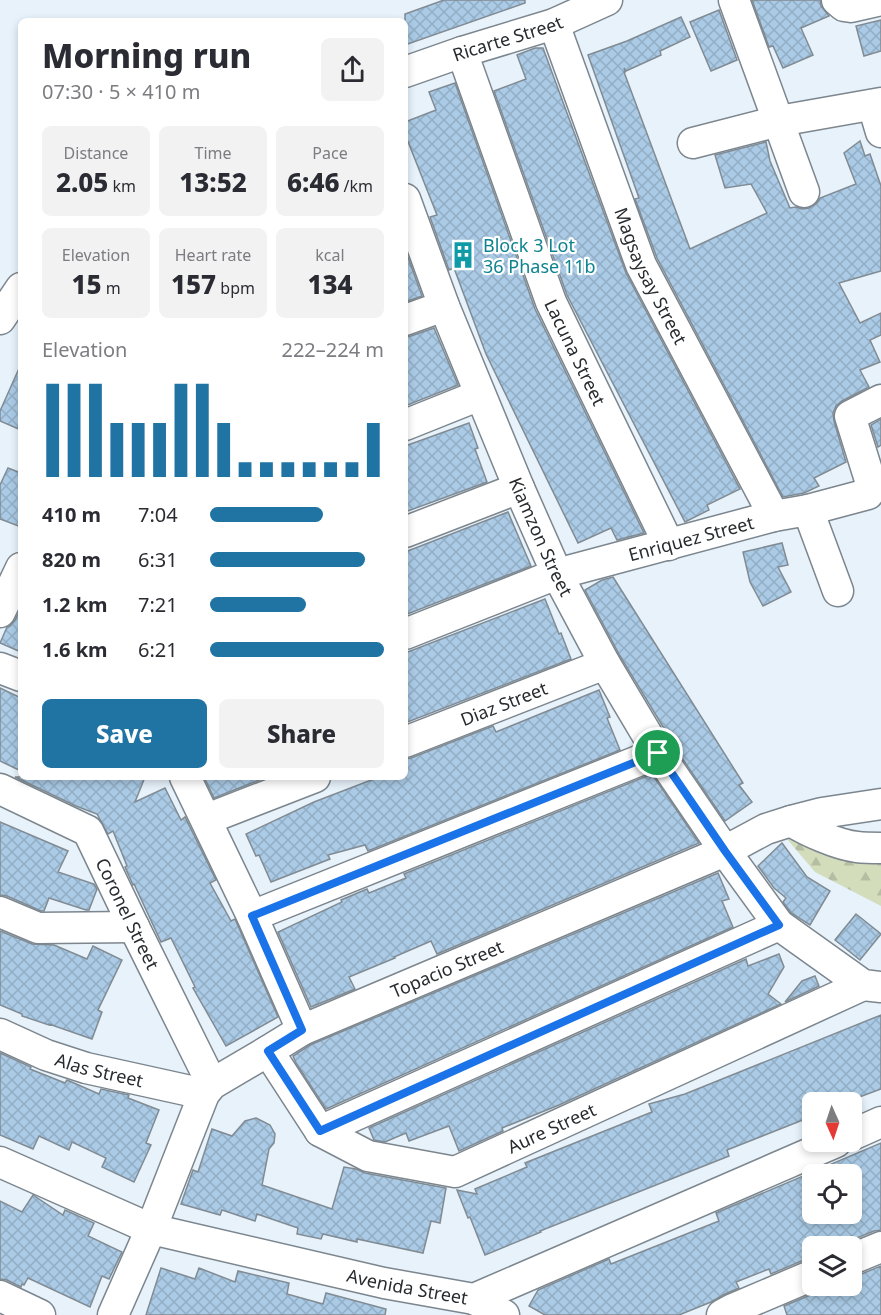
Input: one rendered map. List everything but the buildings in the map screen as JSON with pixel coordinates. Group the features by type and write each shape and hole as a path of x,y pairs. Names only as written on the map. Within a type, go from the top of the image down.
{"street":[{"name":"Ricarte Street","path":"408,71 554,24 607,0"},
{"path":"735,0 804,192"},
{"path":"837,0 844,6 851,7 881,0"},
{"name":"Magsaysay Street","path":"554,24 641,265 774,516"},
{"name":"Lacuna Street","path":"462,52 551,302 669,545"},
{"path":"693,143 779,121 878,113"},
{"name":"Kiamzon Street","path":"408,207 480,395 557,574 605,664 658,753 725,851"},
{"path":"0,319 18,292"},
{"path":"408,319 444,306"},
{"path":"408,424 480,395"},
{"name":"Enriquez Street","path":"408,633 557,574 774,516 808,510 868,494 872,488 850,416 881,400"},
{"path":"408,531 519,488"},
{"path":"808,510 838,591"},
{"path":"0,612 18,579"},
{"name":"Diaz Street","path":"408,741 605,664"},
{"path":"0,668 18,675"},
{"path":"252,916 658,753"},
{"path":"187,780 252,916 302,1030"},
{"path":"207,819 307,780"},
{"name":"Coronel Street","path":"0,789 88,831 208,1089"},
{"name":"Topacio Street","path":"208,1089 302,1030 725,851 766,829 822,813 881,804"},
{"path":"791,821 839,843 856,847 881,848"},
{"path":"725,851 779,925 872,986"},
{"path":"0,912 38,928 134,927"},
{"path":"320,1131 779,925"},
{"name":"Aure Street","path":"268,1051 320,1131 368,1156 455,1172 872,986"},
{"name":"Alas Street","path":"0,1034 46,1055 86,1068 208,1089"},
{"path":"113,1315 208,1089"},
{"path":"862,1131 881,1122"},
{"name":"Avenida Street","path":"0,1162 151,1229 384,1283 474,1299 813,1152"},
{"path":"862,1255 881,1247"},
{"path":"732,1313 802,1280"},
{"path":"0,1296 40,1315"},
{"path":"474,1299 504,1315"}],"green space":[{"path":"831,827 849,861 881,857 881,906 815,872 781,832"}],"place":[{"name":"Block 3 Lot 36 Phase 11b","path":"463,255"}],"route":[{"path":"658,753 779,925 320,1131 268,1051 302,1030 252,916 658,753"}]}
